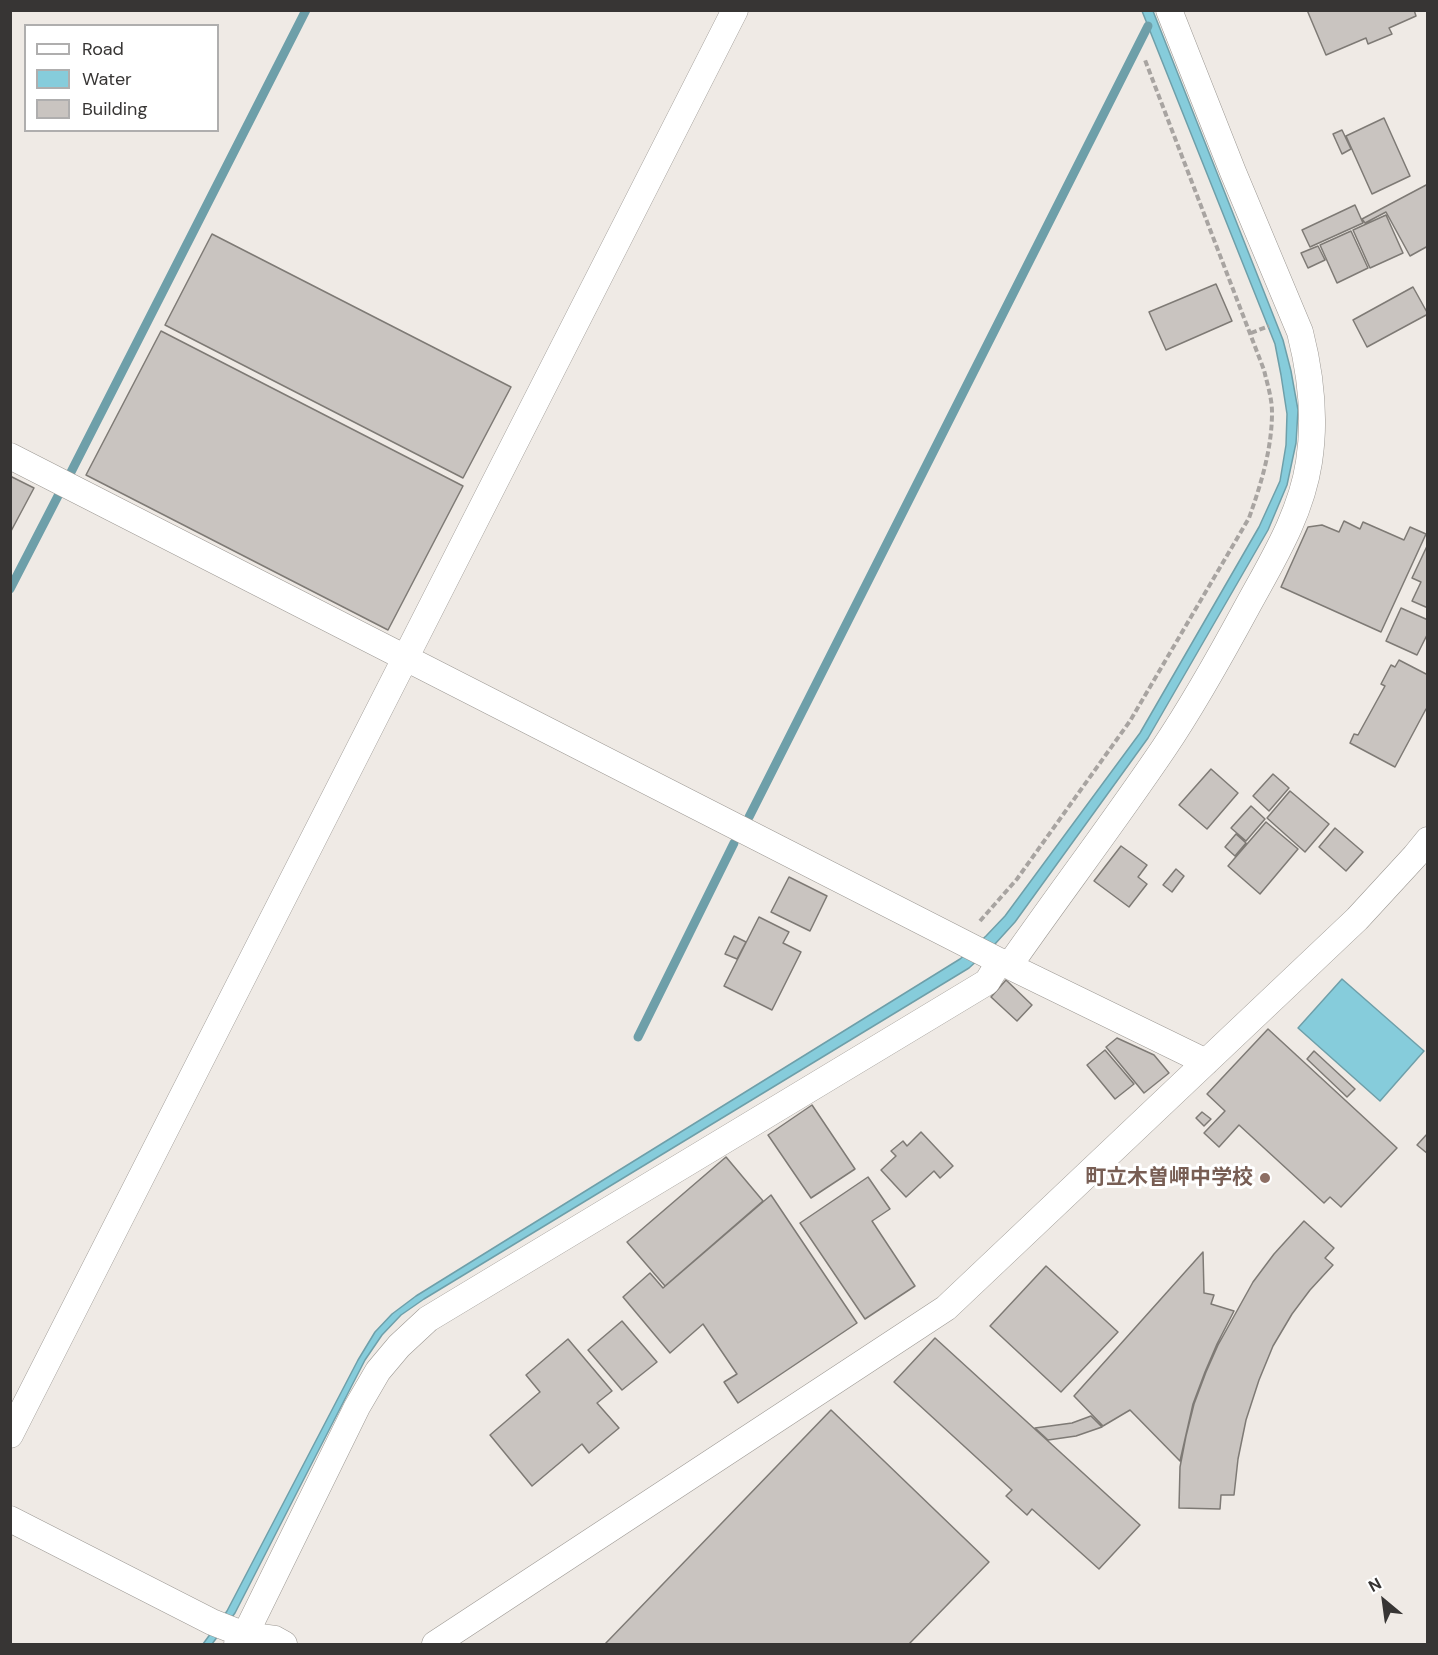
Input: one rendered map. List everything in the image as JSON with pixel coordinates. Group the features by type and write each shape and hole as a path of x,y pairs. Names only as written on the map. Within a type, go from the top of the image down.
{"street":[{"path":"10,1435 735,10"},
{"path":"232,1633 372,1380 399,1346 428,1319 987,982 1000,961 1051,906 1107,831 1207,680 1281,546 1300,496 1309,463 1312,397 1307,359 1300,332 1169,10"},
{"path":"10,456 1000,961 1206,1062"},
{"path":"435,1644 946,1308 1358,920 1428,840"},
{"path":"10,1519 232,1633 275,1639 284,1644"}],"path":[{"path":"966,943 1017,879 1131,721 1249,518 1261,486 1270,443 1272,409 1264,370 1145,60"},
{"path":"1251,333 1256,331"}],"water":[{"path":"1142,11 1153,11 1283,340 1291,371 1298,410 1296,443 1287,485 1268,530 1148,738 1015,922 995,944 969,968 401,1315 382,1335 365,1360 235,1613 212,1644 203,1644 227,1611 358,1360 375,1332 392,1314 416,1296 960,959 986,936 1005,916 1140,733 1259,527 1280,481 1286,445 1287,414 1275,344"},
{"path":"1342,979 1424,1051 1380,1101 1298,1028"}],"building":[{"path":"1307,10 1414,10 1416,16 1389,28 1392,34 1368,44 1366,38 1326,55"},
{"path":"1384,118 1410,176 1372,194 1346,136"},
{"path":"1342,130 1351,149 1342,154 1333,134"},
{"path":"1428,184 1428,246 1410,256 1386,212 1365,223 1362,219"},
{"path":"1355,205 1363,223 1310,247 1302,230"},
{"path":"1386,215 1403,253 1370,268 1353,230"},
{"path":"1351,231 1368,268 1337,283 1320,245"},
{"path":"212,234 511,387 463,478 165,325"},
{"path":"1318,246 1325,260 1308,268 1301,253"},
{"path":"1216,284 1232,321 1166,350 1149,312"},
{"path":"1413,287 1428,314 1367,347 1353,320"},
{"path":"161,331 463,486 388,630 86,475"},
{"path":"10,476 34,488 10,533"},
{"path":"1344,521 1360,529 1363,522 1404,540 1410,527 1426,534 1381,632 1281,587 1308,527 1322,525 1339,532"},
{"path":"1428,544 1428,608 1412,601 1421,582 1412,578"},
{"path":"1401,608 1428,620 1428,633 1417,655 1386,641"},
{"path":"1399,660 1428,675 1428,710 1426,709 1395,767 1350,743 1354,734 1358,735 1385,686 1381,684 1391,665 1395,667"},
{"path":"1211,769 1238,793 1207,829 1179,805"},
{"path":"1273,774 1289,788 1269,811 1253,796"},
{"path":"1290,791 1329,824 1305,852 1267,818"},
{"path":"1251,806 1265,819 1246,841 1231,828"},
{"path":"1266,822 1298,849 1260,894 1228,866"},
{"path":"1335,828 1363,852 1346,871 1319,847"},
{"path":"1236,834 1246,843 1235,856 1225,847"},
{"path":"1121,846 1147,865 1138,877 1147,884 1129,907 1094,881"},
{"path":"1176,869 1184,876 1172,892 1163,885"},
{"path":"789,877 827,896 810,931 771,912"},
{"path":"759,917 789,932 783,943 801,952 772,1010 724,986"},
{"path":"734,936 746,942 737,959 725,954"},
{"path":"1006,980 1032,1005 1017,1021 991,997"},
{"path":"1268,1029 1397,1148 1341,1207 1330,1197 1324,1203 1239,1125 1219,1147 1204,1133 1225,1111 1207,1094"},
{"path":"1117,1038 1154,1055 1169,1073 1144,1093 1106,1047"},
{"path":"1105,1050 1134,1084 1115,1099 1087,1065"},
{"path":"1314,1051 1355,1089 1347,1097 1307,1059"},
{"path":"812,1105 855,1169 811,1198 768,1135"},
{"path":"1202,1112 1211,1119 1204,1126 1196,1118"},
{"path":"921,1132 953,1166 940,1178 934,1171 906,1197 881,1170 896,1156 891,1151 903,1141 907,1146"},
{"path":"1428,1133 1428,1154 1417,1145"},
{"path":"726,1157 763,1201 665,1286 627,1242"},
{"path":"868,1177 890,1209 872,1221 915,1286 865,1319 800,1223"},
{"path":"771,1195 857,1323 738,1403 724,1382 737,1374 703,1324 670,1353 623,1297 650,1273 663,1288"},
{"path":"1304,1221 1334,1248 1325,1258 1333,1265 1292,1314 1273,1346 1246,1420 1234,1495 1221,1495 1220,1509 1179,1508 1180,1467 1186,1436 1194,1404 1206,1372 1218,1345 1253,1282 1274,1254"},
{"path":"1203,1252 1204,1293 1214,1295 1211,1304 1234,1311 1217,1344 1193,1404 1180,1461 1130,1410 1103,1426 1074,1396"},
{"path":"1046,1266 1118,1332 1061,1392 990,1326"},
{"path":"622,1321 657,1362 622,1390 588,1350"},
{"path":"935,1338 1140,1525 1099,1569 1032,1509 1027,1515 1006,1496 1012,1490 894,1382"},
{"path":"568,1339 612,1391 597,1403 619,1428 589,1453 582,1444 532,1486 490,1435 540,1392 526,1375"},
{"path":"831,1410 989,1562 909,1644 605,1644"},
{"path":"1091,1416 1102,1427 1076,1436 1048,1440 1035,1428 1072,1423"}],"waterway":[{"path":"70,474 306,10"},
{"path":"749,817 1148,26"},
{"path":"10,589 59,494"},
{"path":"638,1037 734,843"}],"place":[{"name":"町立木曽岬中学校","path":"1265,1178"}]}
